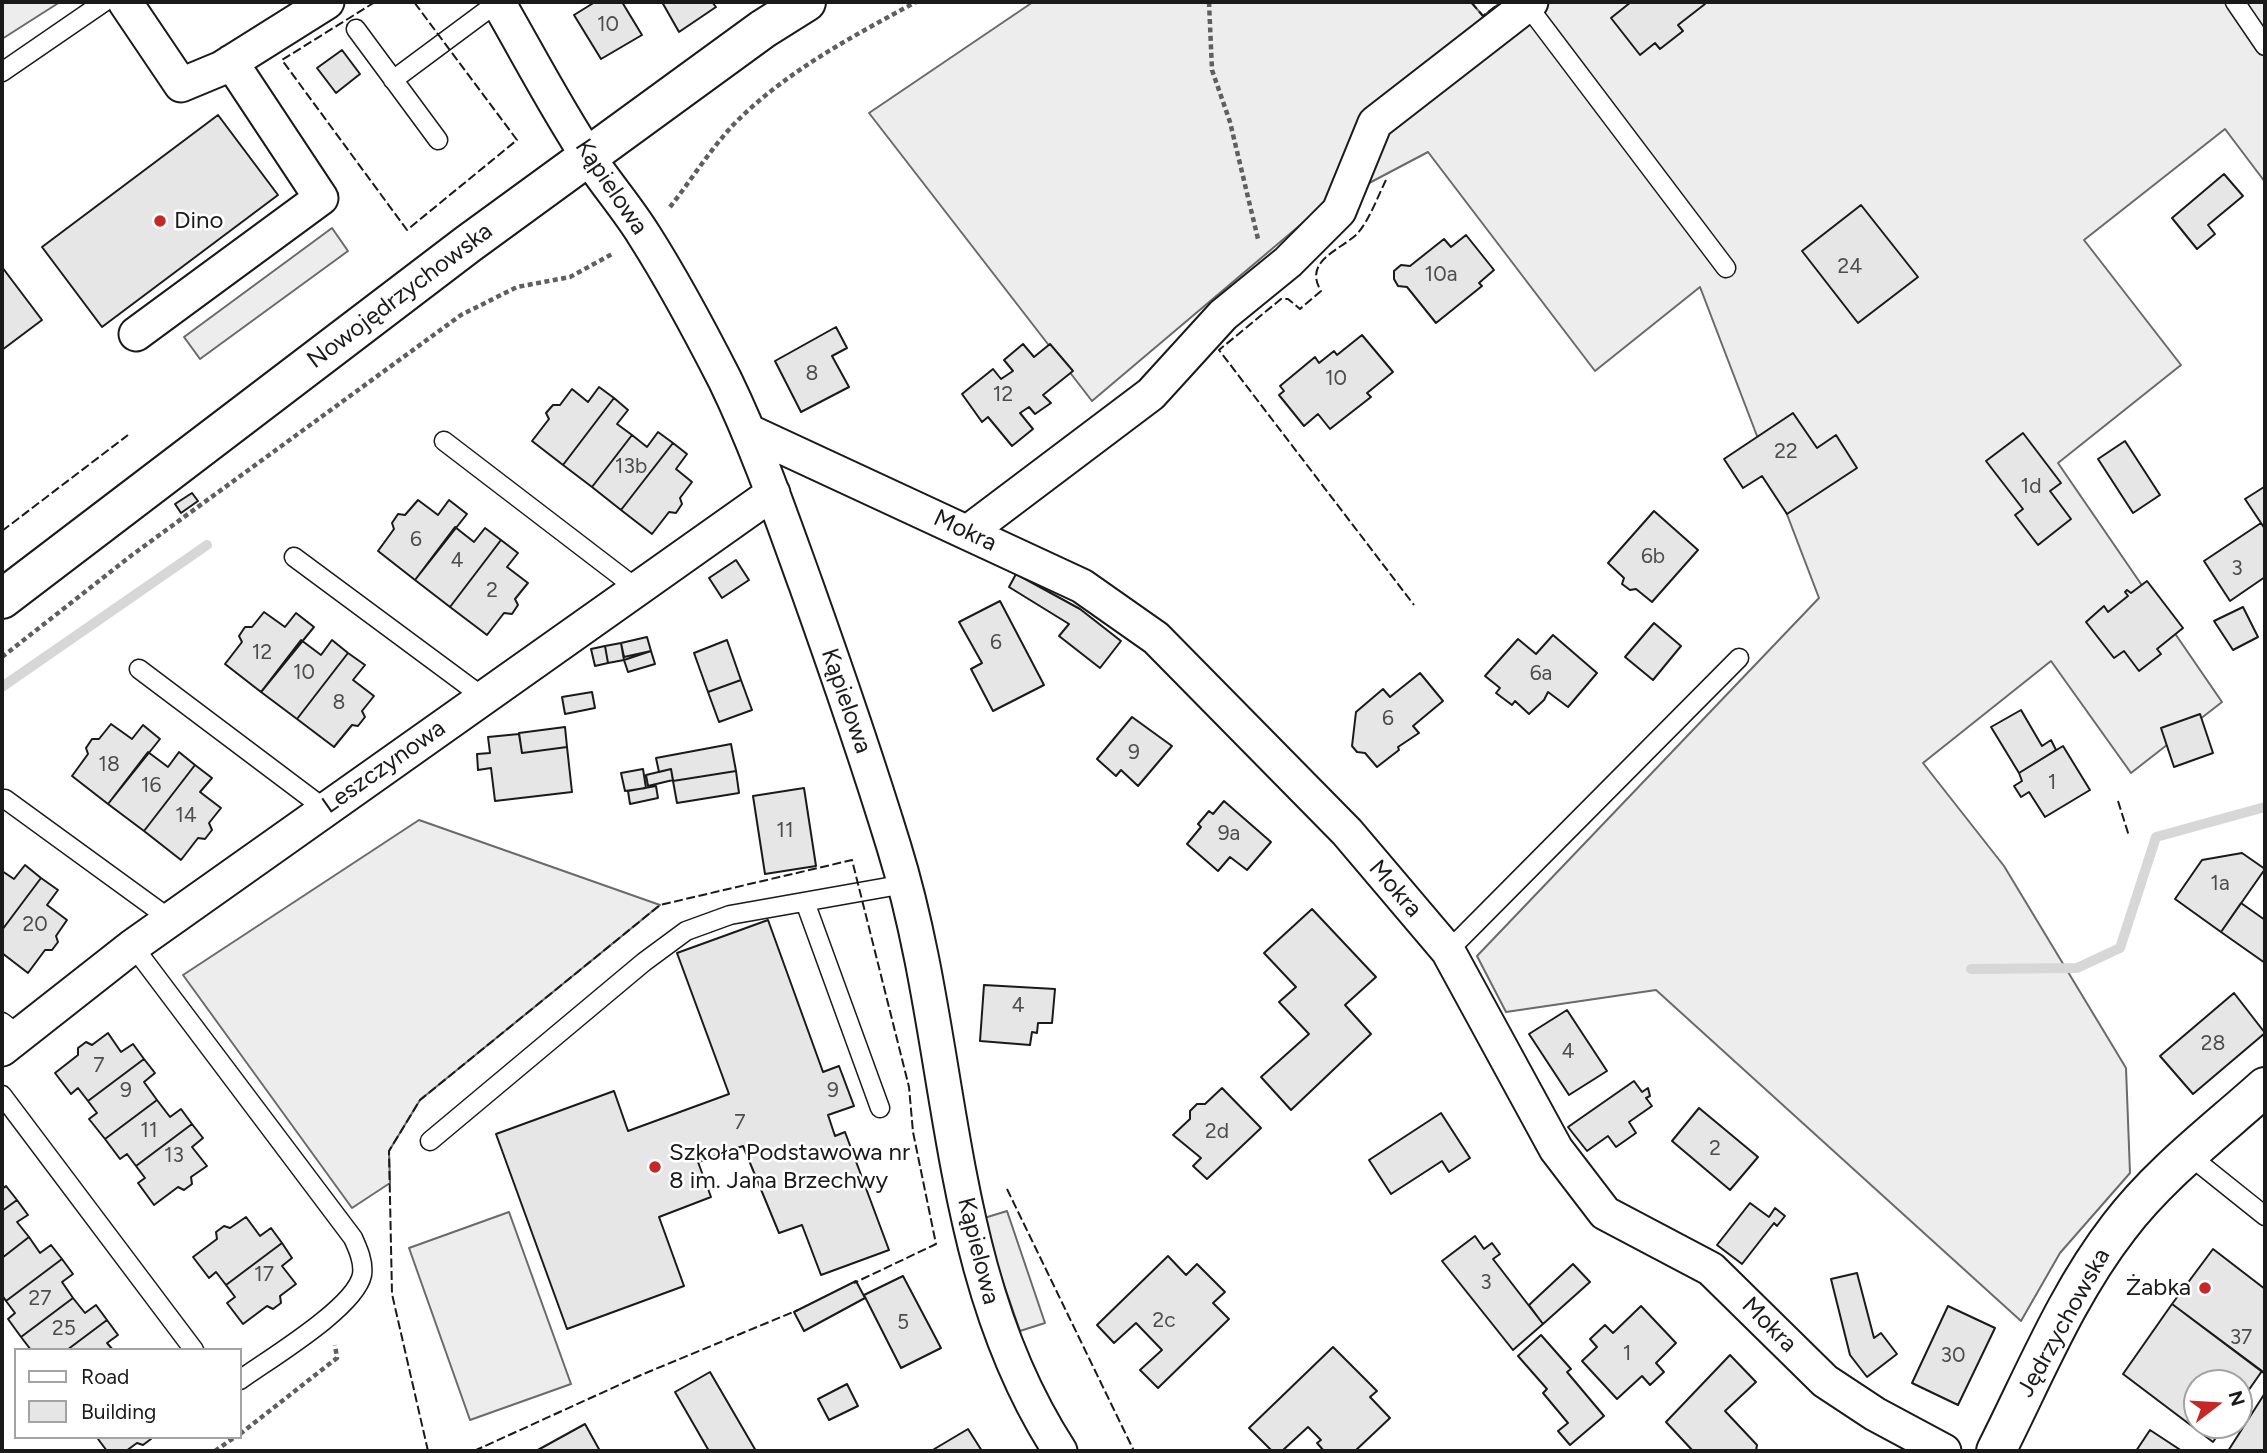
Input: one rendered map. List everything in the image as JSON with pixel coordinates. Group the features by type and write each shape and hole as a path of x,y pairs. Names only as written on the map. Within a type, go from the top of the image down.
{"street":[{"path":"125,2 181,85 231,62 327,2"},
{"name":"Kąpielowa","path":"498,2 589,157 643,233 673,284 748,431 773,494 845,695 905,884 924,968 949,1125 972,1234 999,1331 1060,1451"},
{"path":"968,532 1151,394 1223,315 1269,278 1339,211 1375,123 1529,3"},
{"name":"Nowojędrzychowska","path":"2,599 457,252 796,5"},
{"path":"136,334 321,198 231,62"},
{"name":"Mokra","path":"748,431 1093,593 1156,638 1347,832 1448,951 1556,1149 1605,1213 1711,1269 1825,1381 1875,1414 1944,1451"},
{"name":"Leszczynowa","path":"8,1036 482,697 773,494"},
{"name":"Jędrzychowska","path":"1996,1451 2089,1268 2120,1225 2265,1087"}],"lane":[{"path":"2,72 104,2"},
{"path":"393,80 498,2"},
{"path":"2235,2 2265,46"},
{"path":"1529,3 1726,268"},
{"path":"356,29 438,140"},
{"path":"444,442 636,588"},
{"path":"294,557 482,697"},
{"path":"1448,951 1739,658"},
{"path":"139,668 325,809"},
{"path":"5,799 170,919"},
{"path":"430,1141 644,962 686,931 730,915 905,884"},
{"path":"805,902 880,1108"},
{"path":"133,946 353,1238 360,1255 362,1274 350,1298 242,1379"},
{"path":"2,1095 192,1348"},
{"path":"2190,1156 2265,1216"}],"path":[{"path":"663,216 736,122 779,84 851,38 916,2"},
{"path":"1209,2 1212,70 1230,122 1269,278"},
{"path":"2,657 132,555 461,315 517,287 570,277 623,246"},
{"path":"242,1432 337,1358 331,1314"},
{"path":"215,1451 231,1439"}],"shaded area":[{"path":"2,2 60,2 2,39"},
{"path":"1033,2 1471,2 1483,16 1501,2 2265,2 2265,182 2225,129 2084,240 2181,365 2058,463 2222,702 2131,773 2051,661 1923,763 2004,866 2126,1068 2130,1173 2060,1253 2021,1321 1656,990 1506,1012 1477,956 1819,598 1700,287 1595,371 1428,152 1318,210 1092,401 869,113"},
{"path":"332,228 348,251 200,359 184,337"},
{"path":"419,820 660,905 420,1100 389,1151 390,1183 352,1208 183,975"},
{"path":"1007,1211 1045,1323 1020,1331 981,1219"},
{"path":"509,1212 571,1384 470,1420 409,1248"}],"building":[{"path":"595,2 622,2 642,35 601,59 574,15"},
{"path":"662,2 712,2 716,7 679,32"},
{"path":"1631,2 1705,4 1678,25 1683,31 1660,49 1655,43 1640,55 1611,18"},
{"path":"342,50 360,74 336,93 317,68"},
{"name":"Dino","path":"218,115 278,195 102,327 42,247"},
{"path":"2224,174 2243,196 2208,225 2215,234 2197,249 2172,218"},
{"path":"1861,205 1918,277 1858,323 1802,251"},
{"path":"1466,235 1494,270 1479,283 1482,286 1436,323 1407,287 1398,286 1394,271 1401,265 1410,266 1444,239 1451,247"},
{"path":"2,267 42,320 2,350"},
{"path":"836,327 847,348 832,356 849,387 801,412 775,361"},
{"path":"1362,335 1393,372 1367,393 1371,397 1330,429 1318,414 1304,426 1279,395 1284,391 1280,386 1315,357 1319,363 1334,351 1337,355"},
{"path":"1023,344 1034,357 1050,344 1073,371 1043,395 1051,403 1035,414 1029,407 1020,413 1033,429 1012,446 988,417 982,422 962,394 993,369 1001,379 1013,371 1004,360"},
{"path":"599,387 614,398 563,465 532,441 549,419 546,413 553,405 560,405 572,389 588,402"},
{"path":"614,398 628,410 617,424 632,435 592,487 563,465"},
{"path":"1793,413 1817,448 1836,435 1857,468 1787,514 1762,476 1743,488 1724,459"},
{"path":"658,432 673,443 621,510 592,487 632,435 647,447"},
{"path":"2023,433 2061,483 2050,491 2071,519 2038,545 2015,515 2023,509 1986,461"},
{"path":"2125,441 2160,495 2133,513 2098,459"},
{"path":"673,443 687,454 676,469 692,482 680,498 682,504 676,513 669,512 652,534 621,510"},
{"path":"2264,487 2265,489 2265,529 2245,499"},
{"path":"192,493 198,501 181,513 175,504"},
{"path":"418,500 438,515 449,500 467,514 415,580 378,551 394,529 392,523 398,514 405,515"},
{"path":"1654,511 1698,550 1652,602 1636,589 1630,590 1622,584 1624,578 1608,563"},
{"path":"2261,523 2265,529 2265,577 2230,601 2204,561"},
{"path":"455,527 474,542 485,528 501,540 450,607 415,580"},
{"path":"501,540 518,553 507,567 528,583 515,599 518,605 512,614 504,613 487,635 450,607"},
{"path":"736,560 749,580 722,598 709,578"},
{"path":"1016,574 1080,609 1121,641 1100,668 1059,636 1069,624 1009,587"},
{"path":"2147,581 2183,628 2157,649 2161,654 2139,671 2124,651 2114,658 2086,622 2104,606 2108,612 2128,596 2125,592 2127,590 2131,593"},
{"path":"1000,601 1044,685 993,711 971,669 982,663 959,622"},
{"path":"2243,607 2258,637 2233,650 2214,621"},
{"path":"264,612 285,627 296,613 314,627 261,692 225,664 242,642 239,636 245,627 252,627"},
{"path":"1654,623 1681,646 1653,680 1625,657"},
{"path":"1553,635 1597,673 1568,707 1548,692 1544,700 1529,714 1515,701 1512,705 1496,693 1500,688 1485,676 1518,639 1536,654"},
{"path":"647,637 651,651 624,657 621,643"},
{"path":"301,640 321,655 332,640 348,653 297,719 261,692"},
{"path":"727,640 741,680 708,692 694,653"},
{"path":"621,643 624,660 608,663 605,646"},
{"path":"605,646 608,663 595,666 591,649"},
{"path":"651,651 655,664 628,672 624,660"},
{"path":"348,653 365,665 353,680 374,696 362,711 365,717 358,726 352,725 334,747 297,719"},
{"path":"1420,673 1443,701 1413,726 1419,733 1398,747 1399,750 1377,767 1365,753 1357,752 1352,746 1356,712 1383,689 1390,697"},
{"path":"741,680 752,710 719,722 708,692"},
{"path":"592,692 595,708 565,714 562,697"},
{"path":"2021,710 2042,746 2051,740 2056,750 2019,773 1991,727"},
{"path":"2200,714 2213,753 2174,767 2161,728"},
{"path":"1132,717 1172,746 1138,786 1121,770 1116,776 1097,759"},
{"path":"111,724 132,739 143,725 160,739 108,804 72,776 88,754 86,748 92,739 99,739"},
{"path":"565,727 567,747 522,753 519,733"},
{"path":"519,734 522,753 567,747 572,792 495,801 491,768 478,770 477,754 490,753 488,737"},
{"path":"731,744 736,771 673,781 671,769 659,772 656,758"},
{"path":"2063,746 2090,790 2045,817 2029,792 2021,797 2014,786 2022,781 2019,773"},
{"path":"148,752 168,767 179,752 195,765 144,831 108,804"},
{"path":"195,765 212,778 200,792 221,808 209,823 212,830 205,839 198,838 181,860 144,831"},
{"path":"643,769 646,788 625,791 621,773"},
{"path":"671,769 673,780 648,786 646,775"},
{"path":"736,771 739,793 677,803 673,781"},
{"path":"656,786 658,798 630,804 628,791"},
{"path":"804,788 816,866 765,874 753,796"},
{"path":"1224,801 1271,842 1247,870 1230,857 1218,871 1187,844 1201,827 1198,824 1209,811 1213,814"},
{"path":"2242,853 2265,869 2221,932 2175,899 2202,860"},
{"path":"25,865 41,878 2,930 2,871 14,879"},
{"path":"41,878 58,890 47,905 67,920 56,936 58,942 52,950 45,950 28,973 2,953 2,930"},
{"path":"2241,903 2265,920 2265,963 2221,932"},
{"path":"1312,909 1376,977 1345,1005 1371,1034 1291,1110 1261,1077 1309,1034 1279,1002 1296,987 1264,953"},
{"name":"Szkoła Podstawowa nr 8 im. Jana Brzechwy","path":"768,920 823,1072 839,1066 854,1106 828,1115 835,1136 845,1132 889,1250 821,1275 802,1225 779,1233 743,1146 698,1162 711,1197 659,1217 684,1286 567,1329 496,1134 614,1091 628,1131 729,1094 677,953"},
{"path":"984,985 1055,989 1052,1023 1038,1023 1037,1033 1032,1032 1030,1045 980,1041"},
{"path":"2234,993 2265,1033 2193,1094 2160,1056"},
{"path":"1567,1010 1607,1071 1569,1095 1529,1034"},
{"path":"108,1033 121,1052 133,1044 144,1059 88,1101 78,1088 71,1094 55,1073 78,1055 78,1048 86,1042 92,1045"},
{"path":"144,1059 155,1073 144,1082 157,1100 105,1139 89,1119 97,1113 88,1101"},
{"path":"1634,1081 1642,1092 1648,1088 1650,1096 1646,1098 1652,1106 1629,1122 1636,1133 1616,1147 1608,1136 1587,1151 1568,1127"},
{"path":"1222,1088 1261,1128 1207,1179 1193,1166 1201,1158 1173,1135 1190,1119 1190,1111 1197,1104 1205,1104"},
{"path":"157,1100 170,1117 181,1109 192,1124 136,1166 127,1154 120,1159 105,1139"},
{"path":"1699,1108 1758,1157 1730,1190 1672,1141"},
{"path":"1441,1113 1470,1158 1449,1172 1442,1161 1391,1194 1369,1160"},
{"path":"192,1124 203,1138 192,1147 207,1166 191,1177 192,1184 184,1190 178,1187 154,1205 138,1183 145,1178 136,1166"},
{"path":"6,1186 17,1200 2,1211 2,1189"},
{"path":"17,1200 28,1215 17,1222 29,1237 2,1258 2,1211"},
{"path":"1750,1203 1769,1217 1775,1208 1785,1216 1777,1226 1774,1223 1742,1264 1717,1245"},
{"path":"246,1217 260,1236 271,1228 282,1243 226,1285 216,1272 209,1278 193,1257 217,1239 216,1232 224,1226 230,1228"},
{"path":"1475,1236 1484,1249 1492,1243 1500,1254 1493,1259 1543,1324 1513,1350 1442,1261"},
{"path":"29,1237 40,1253 51,1245 62,1259 6,1301 2,1295 2,1258"},
{"path":"282,1243 292,1258 282,1266 296,1284 280,1296 281,1303 273,1309 267,1306 243,1324 227,1303 235,1297 226,1285"},
{"path":"2213,1249 2265,1289 2265,1374 2172,1304"},
{"path":"1168,1256 1186,1275 1197,1264 1225,1292 1213,1303 1229,1319 1158,1388 1140,1370 1162,1350 1136,1323 1114,1343 1097,1325"},
{"path":"62,1259 73,1274 62,1282 73,1298 21,1337 8,1319 15,1313 6,1301"},
{"path":"1573,1264 1590,1282 1543,1324 1529,1305"},
{"path":"1857,1273 1874,1338 1881,1333 1897,1354 1867,1377 1850,1355 1831,1279"},
{"path":"903,1276 941,1348 901,1368 864,1295"},
{"path":"856,1281 865,1298 804,1331 794,1312"},
{"path":"73,1298 85,1313 96,1305 107,1320 70,1348 29,1348 21,1337"},
{"path":"2172,1304 2262,1371 2253,1384 2253,1369 2183,1369 2183,1419 2123,1374"},
{"path":"1641,1306 1676,1343 1656,1363 1664,1372 1650,1385 1642,1376 1617,1399 1582,1361 1597,1347 1590,1339 1605,1325 1613,1333"},
{"path":"1948,1306 1995,1328 1958,1405 1912,1383"},
{"path":"107,1320 118,1335 107,1343 111,1348 70,1348"},
{"path":"1541,1335 1571,1369 1567,1372 1604,1416 1570,1445 1558,1431 1568,1423 1543,1393 1547,1389 1518,1356"},
{"path":"1333,1347 1377,1391 1370,1397 1390,1418 1355,1451 1324,1451 1317,1443 1321,1440 1308,1427 1282,1451 1272,1451 1249,1428"},
{"path":"1730,1355 1756,1382 1725,1411 1757,1445 1756,1451 1693,1451 1666,1422"},
{"path":"710,1372 756,1451 709,1451 675,1392"},
{"path":"847,1384 858,1406 829,1420 818,1399"},
{"path":"2265,1393 2265,1451 2228,1451 2236,1439 2253,1439 2253,1412"},
{"path":"585,1424 600,1451 536,1451"},
{"path":"968,1429 982,1451 931,1451"},
{"path":"2150,1430 2182,1451 2136,1451"},
{"path":"98,1439 151,1439 143,1445 137,1443 126,1451 107,1451"}],"waterway":[{"path":"2,687 207,545"},
{"path":"1971,969 2077,968 2120,948 2156,837 2265,807"}],"fence":[{"path":"375,2 282,60 407,230 517,140 414,2"},
{"path":"1471,2 1483,16 1501,2"},
{"path":"1386,180 1361,229 1320,264 1316,272 1321,291 1300,309 1288,299 1281,299 1219,350 1414,605"},
{"path":"2,531 128,435"},
{"path":"2118,801 2129,836"},
{"path":"428,1451 392,1294 389,1151 420,1100 660,905 852,860 909,1087 913,1132 936,1244 854,1283"},
{"path":"1007,1189 1134,1451"},
{"path":"474,1451 641,1375 798,1310"}],"place":[{"name":"Dino","path":"160,221"},
{"name":"Szkoła Podstawowa nr 8 im. Jana Brzechwy","path":"655,1167"},
{"name":"Żabka","path":"2205,1288"}]}
